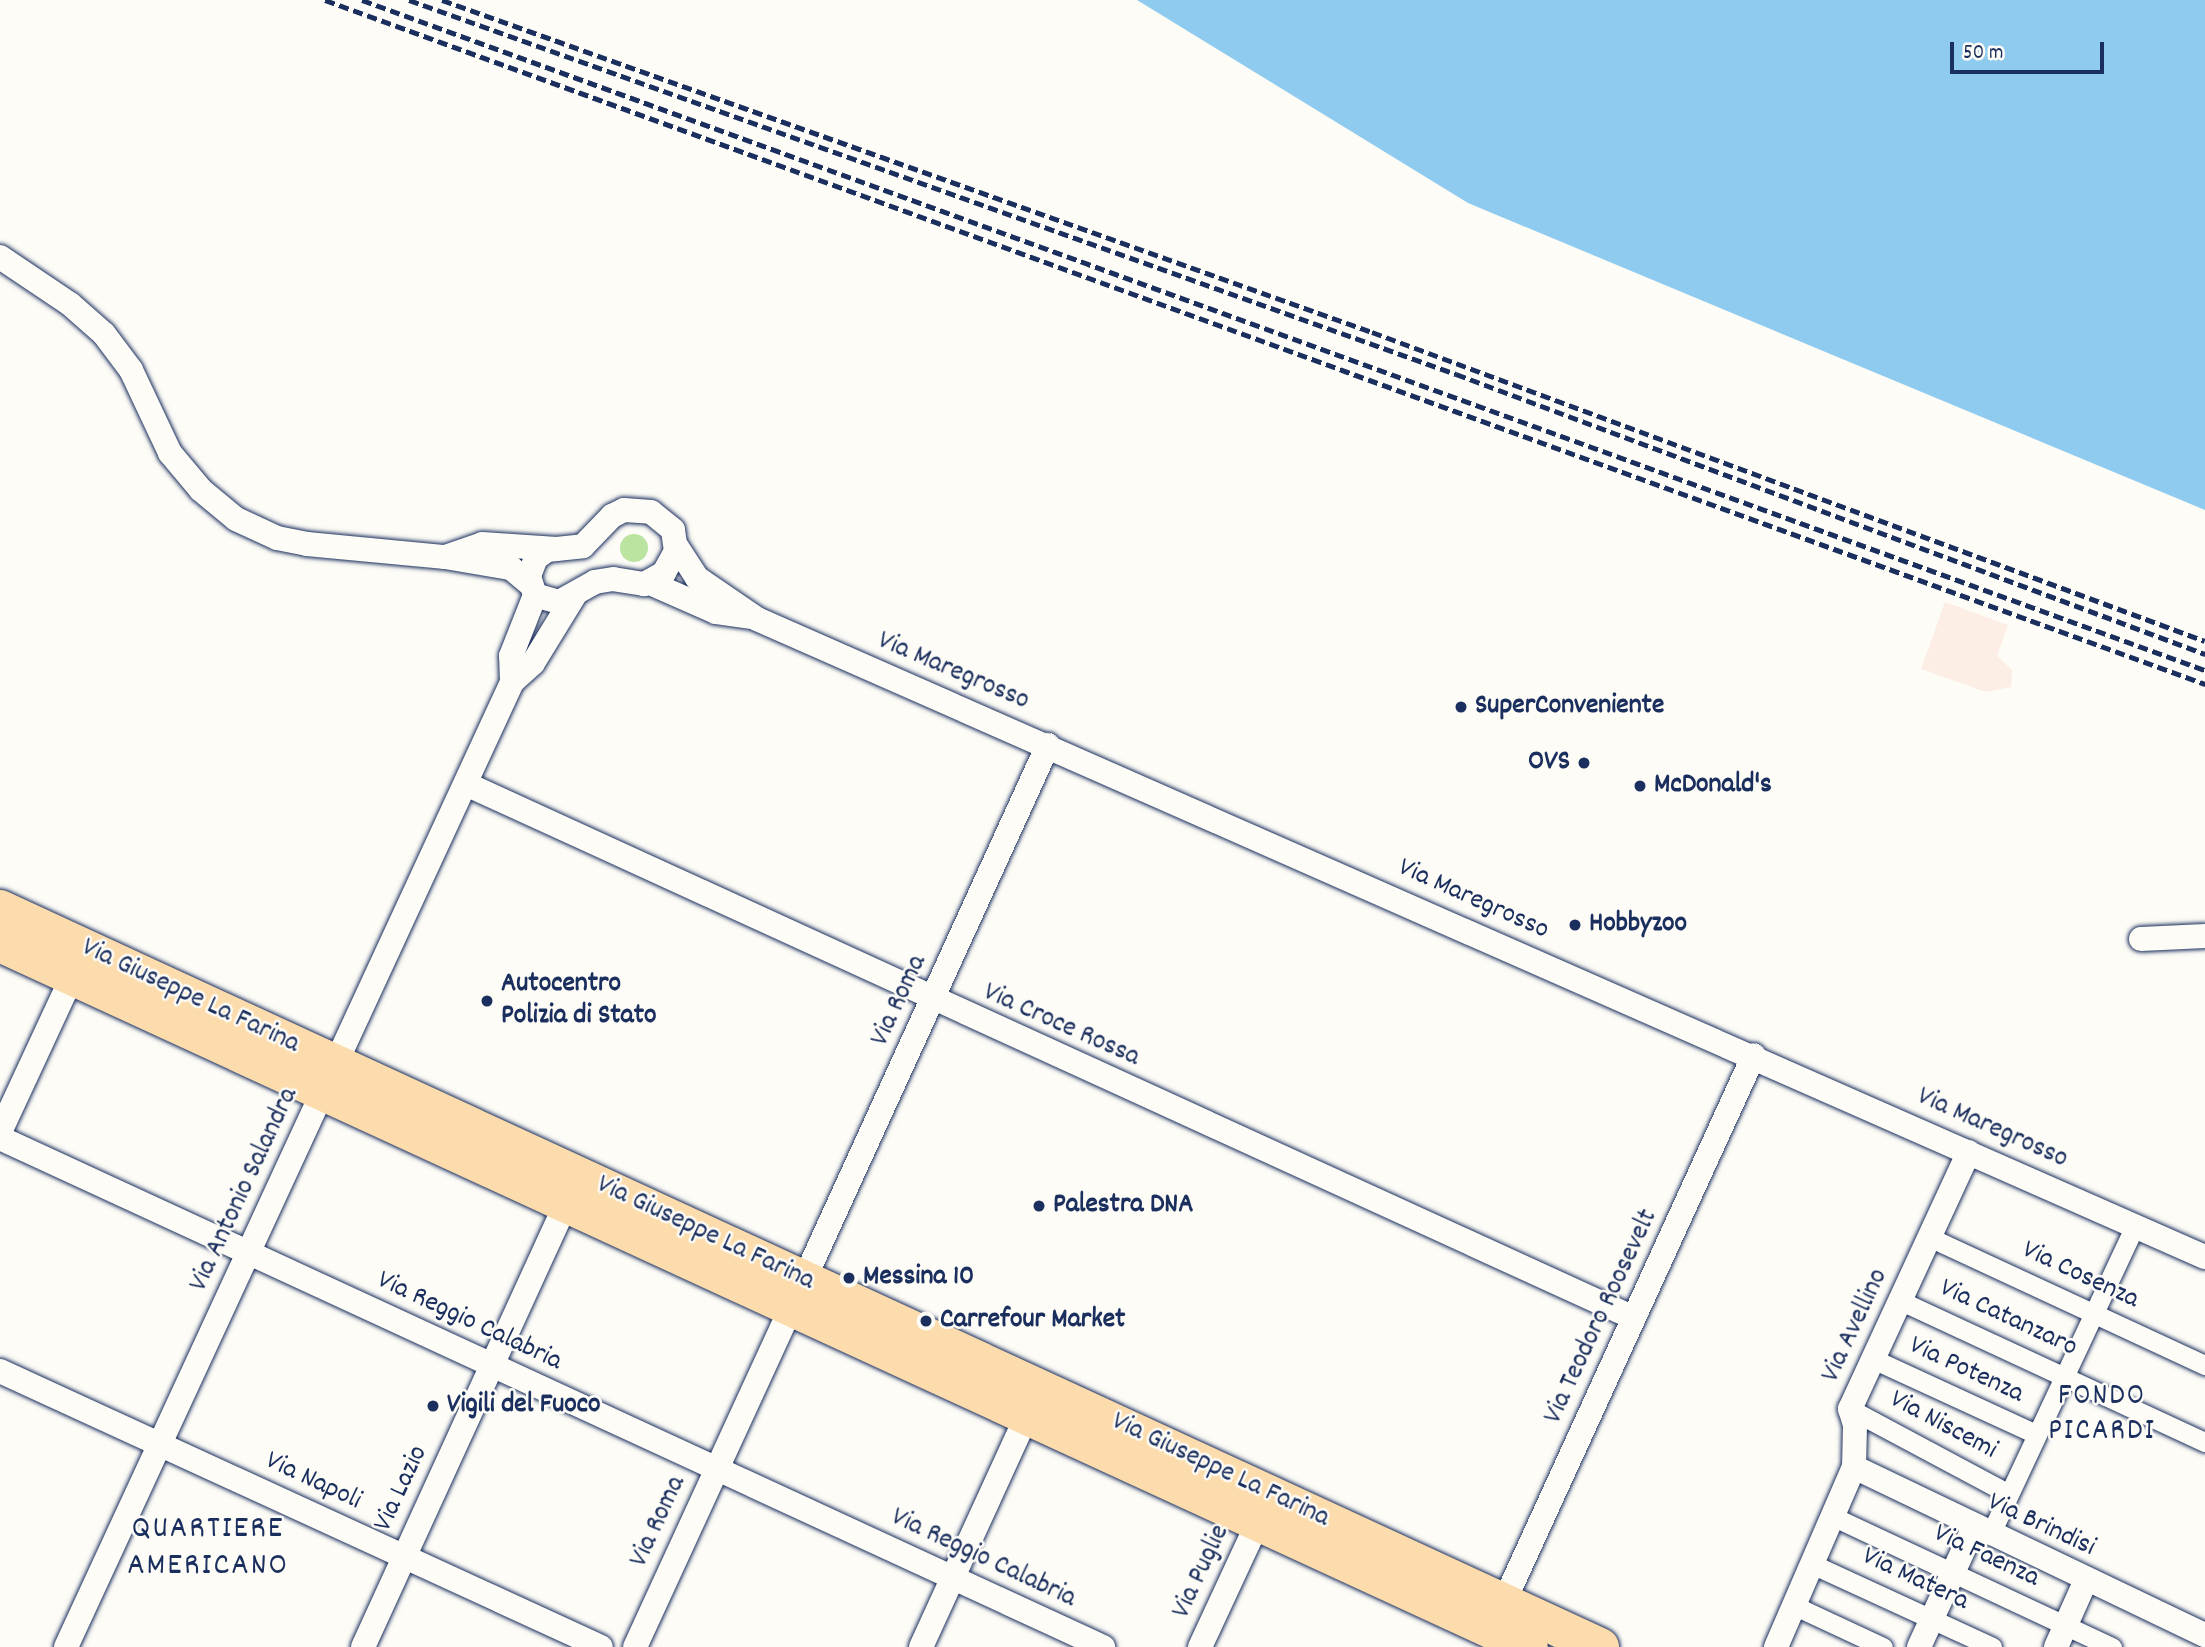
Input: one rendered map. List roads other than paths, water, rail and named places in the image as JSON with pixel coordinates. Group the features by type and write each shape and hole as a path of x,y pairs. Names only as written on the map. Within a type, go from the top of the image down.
{"main road":[{"name":"Via Giuseppe La Farina","path":"0,909 329,1078 566,1204 798,1294 1027,1416 1493,1626 1600,1647"},
{"name":"Via Giuseppe La Farina","path":"0,943 72,977 329,1078 798,1294 1493,1626 1529,1647"}],"street":[{"path":"0,257 71,304 104,334 131,370 170,453 201,490 236,519 268,535 307,544 445,557 510,568 552,603 574,596 592,583 608,580 650,583 716,612 754,617"},
{"path":"445,557 482,544 557,549 583,546 612,516 634,509 663,518 675,534 677,547 697,578 725,593 754,617"},
{"path":"650,583 668,568 677,547"},
{"path":"512,682 511,656 532,589 536,558 557,549"},
{"path":"512,682 533,663 574,596"},
{"name":"Via Maregrosso","path":"754,617 1754,1055 2205,1257"},
{"name":"Via Antonio Salandra","path":"66,1647 512,682"},
{"name":"Via Roma","path":"635,1647 1048,746"},
{"name":"Via Croce Rossa","path":"466,784 933,1001 1634,1318"},
{"path":"2141,939 2205,936"},
{"path":"0,1132 72,977"},
{"name":"Via Teodoro Roosevelt","path":"1493,1626 1754,1055"},
{"name":"Via Reggio Calabria","path":"0,1138 1103,1647"},
{"name":"Via Avellino","path":"1776,1647 1836,1518 1854,1467 1855,1425 1850,1409 1969,1152"},
{"name":"Via Lazio","path":"363,1647 566,1204"},
{"path":"1919,1647 1953,1573 2009,1494 2135,1224"},
{"name":"Via Cosenza","path":"1931,1238 2205,1365"},
{"name":"Via Catanzaro","path":"1901,1301 2205,1441"},
{"name":"Via Potenza","path":"1873,1359 2036,1434"},
{"name":"Via Napoli","path":"0,1371 601,1647"},
{"name":"Via Niscemi","path":"1850,1409 2009,1494"},
{"path":"921,1647 1027,1416"},
{"name":"Via Brindisi","path":"1854,1467 1982,1531 2205,1635"},
{"name":"Via Faenza","path":"1836,1518 1953,1573 2061,1636 2112,1647"},
{"name":"Via Puglie","path":"1200,1647 1258,1522"},
{"name":"Via Matera","path":"1814,1565 1992,1647"},
{"path":"2061,1636 2087,1580"},
{"path":"1796,1606 1883,1647"}],"water":[{"path":"1137,0 2205,0 2205,510 1468,203"}],"railway":[{"path":"325,0 2205,684"},
{"path":"362,0 2205,670"},
{"path":"409,0 1456,374 2205,654"},
{"path":"442,0 1372,332 2205,641"}],"place":[{"name":"SuperConveniente","path":"1461,707"},
{"name":"OVS","path":"1584,763"},
{"name":"McDonald's","path":"1640,786"},
{"name":"Hobbyzoo","path":"1575,925"},
{"name":"Autocentro Polizia di Stato","path":"487,1001"},
{"name":"Palestra DNA","path":"1039,1206"},
{"name":"Messina 10","path":"849,1278"},
{"name":"Carrefour Market","path":"926,1321"},
{"name":"Vigili del Fuoco","path":"433,1406"}],"district":[{"name":"FONDO PICARDI","path":"2102,1415"},
{"name":"QUARTIERE AMERICANO","path":"208,1550"}]}
